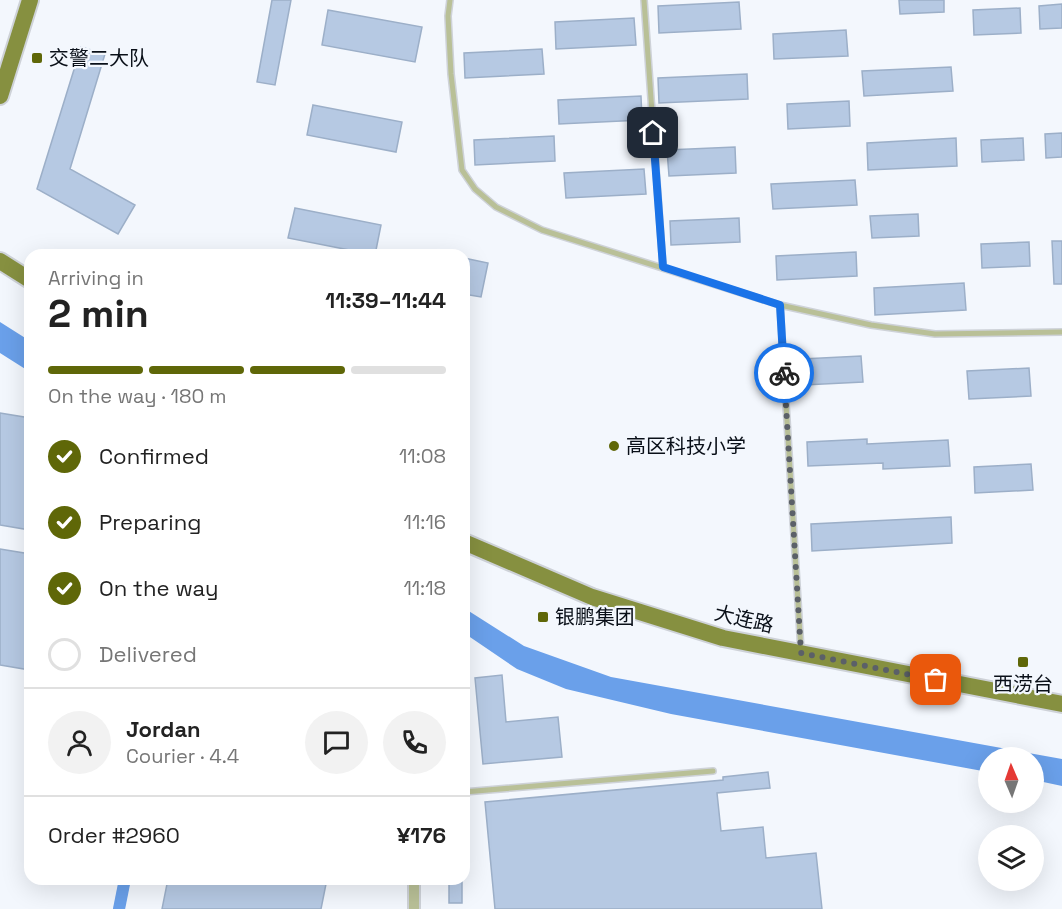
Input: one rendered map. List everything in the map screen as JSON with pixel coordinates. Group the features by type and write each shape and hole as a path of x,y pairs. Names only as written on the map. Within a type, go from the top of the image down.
{"main road":[{"path":"0,96 30,0"},
{"path":"0,261 24,276"},
{"name":"大连路","path":"470,545 592,597 723,638 1062,704"}],"street":[{"path":"414,885 414,909"}],"lane":[{"path":"450,0 448,16 456,128 462,170 475,189 496,207 542,230 780,305 871,325 935,334 1062,332"},
{"path":"644,0 663,267"},
{"path":"780,305 801,653"},
{"path":"470,791 712,771"}],"water":[{"path":"0,322 24,337 24,368 0,353"},
{"path":"470,612 524,646 611,677 996,747 978,747 978,770 671,714 566,689 517,669 470,637"},
{"path":"1044,756 1062,759 1062,786 1044,782"}],"building":[{"path":"272,0 291,0 275,85 257,82"},
{"path":"899,0 944,0 944,12 900,14"},
{"path":"739,2 741,29 659,33 658,6"},
{"path":"1062,4 1062,28 1040,29 1039,6"},
{"path":"1020,8 1021,33 974,35 973,10"},
{"path":"328,10 422,27 415,62 322,45"},
{"path":"634,18 636,45 556,49 555,22"},
{"path":"846,30 848,56 774,59 773,34"},
{"path":"81,47 105,54 70,169 135,205 118,234 37,189"},
{"path":"542,49 544,74 465,78 464,53"},
{"path":"951,67 953,91 864,96 862,71"},
{"path":"747,74 748,99 659,103 658,78"},
{"path":"641,96 642,120 559,124 558,100"},
{"path":"849,101 850,126 788,129 787,104"},
{"path":"313,105 402,122 396,152 307,135"},
{"path":"1062,133 1062,157 1046,158 1045,134"},
{"path":"554,136 555,161 475,165 474,140"},
{"path":"956,138 957,166 868,170 867,143"},
{"path":"1023,138 1024,160 982,162 981,140"},
{"path":"735,147 736,173 669,176 667,150"},
{"path":"644,169 646,194 566,198 564,173"},
{"path":"855,180 857,205 773,209 771,184"},
{"path":"295,208 381,225 376,249 344,249 288,238"},
{"path":"918,214 919,236 872,238 870,216"},
{"path":"739,218 740,242 671,245 670,221"},
{"path":"1052,241 1062,241 1062,284 1054,284"},
{"path":"1029,242 1030,266 982,268 981,244"},
{"path":"856,252 857,276 777,280 776,256"},
{"path":"470,259 488,263 481,297 470,295"},
{"path":"964,283 966,310 875,315 874,288"},
{"path":"861,356 863,382 804,385 802,359"},
{"path":"1029,368 1031,396 969,399 967,371"},
{"path":"0,413 24,417 24,529 0,525"},
{"path":"867,439 867,444 948,440 950,466 883,469 883,463 808,466 807,442"},
{"path":"1031,464 1033,490 975,493 974,467"},
{"path":"951,517 952,543 812,551 811,524"},
{"path":"0,549 24,553 24,669 0,665"},
{"path":"502,675 506,722 558,717 562,757 483,764 475,678"},
{"path":"768,772 770,788 717,793 721,831 763,827 766,858 816,853 822,909 495,909 485,802 723,780 723,777"},
{"path":"167,885 326,885 321,909 162,909"},
{"path":"449,885 462,885 462,903 449,903"}],"waterway":[{"path":"119,909 124,885"}],"way so far":[{"path":"784,373 801,653 936,680"}],"place":[{"name":"交警二大队","path":"37,58"},
{"name":"高区科技小学","path":"614,446"},
{"name":"银鹏集团","path":"543,617"},
{"name":"西涝台","path":"1023,662"}],"route":[{"path":"653,133 663,267 780,305 784,373"}]}
